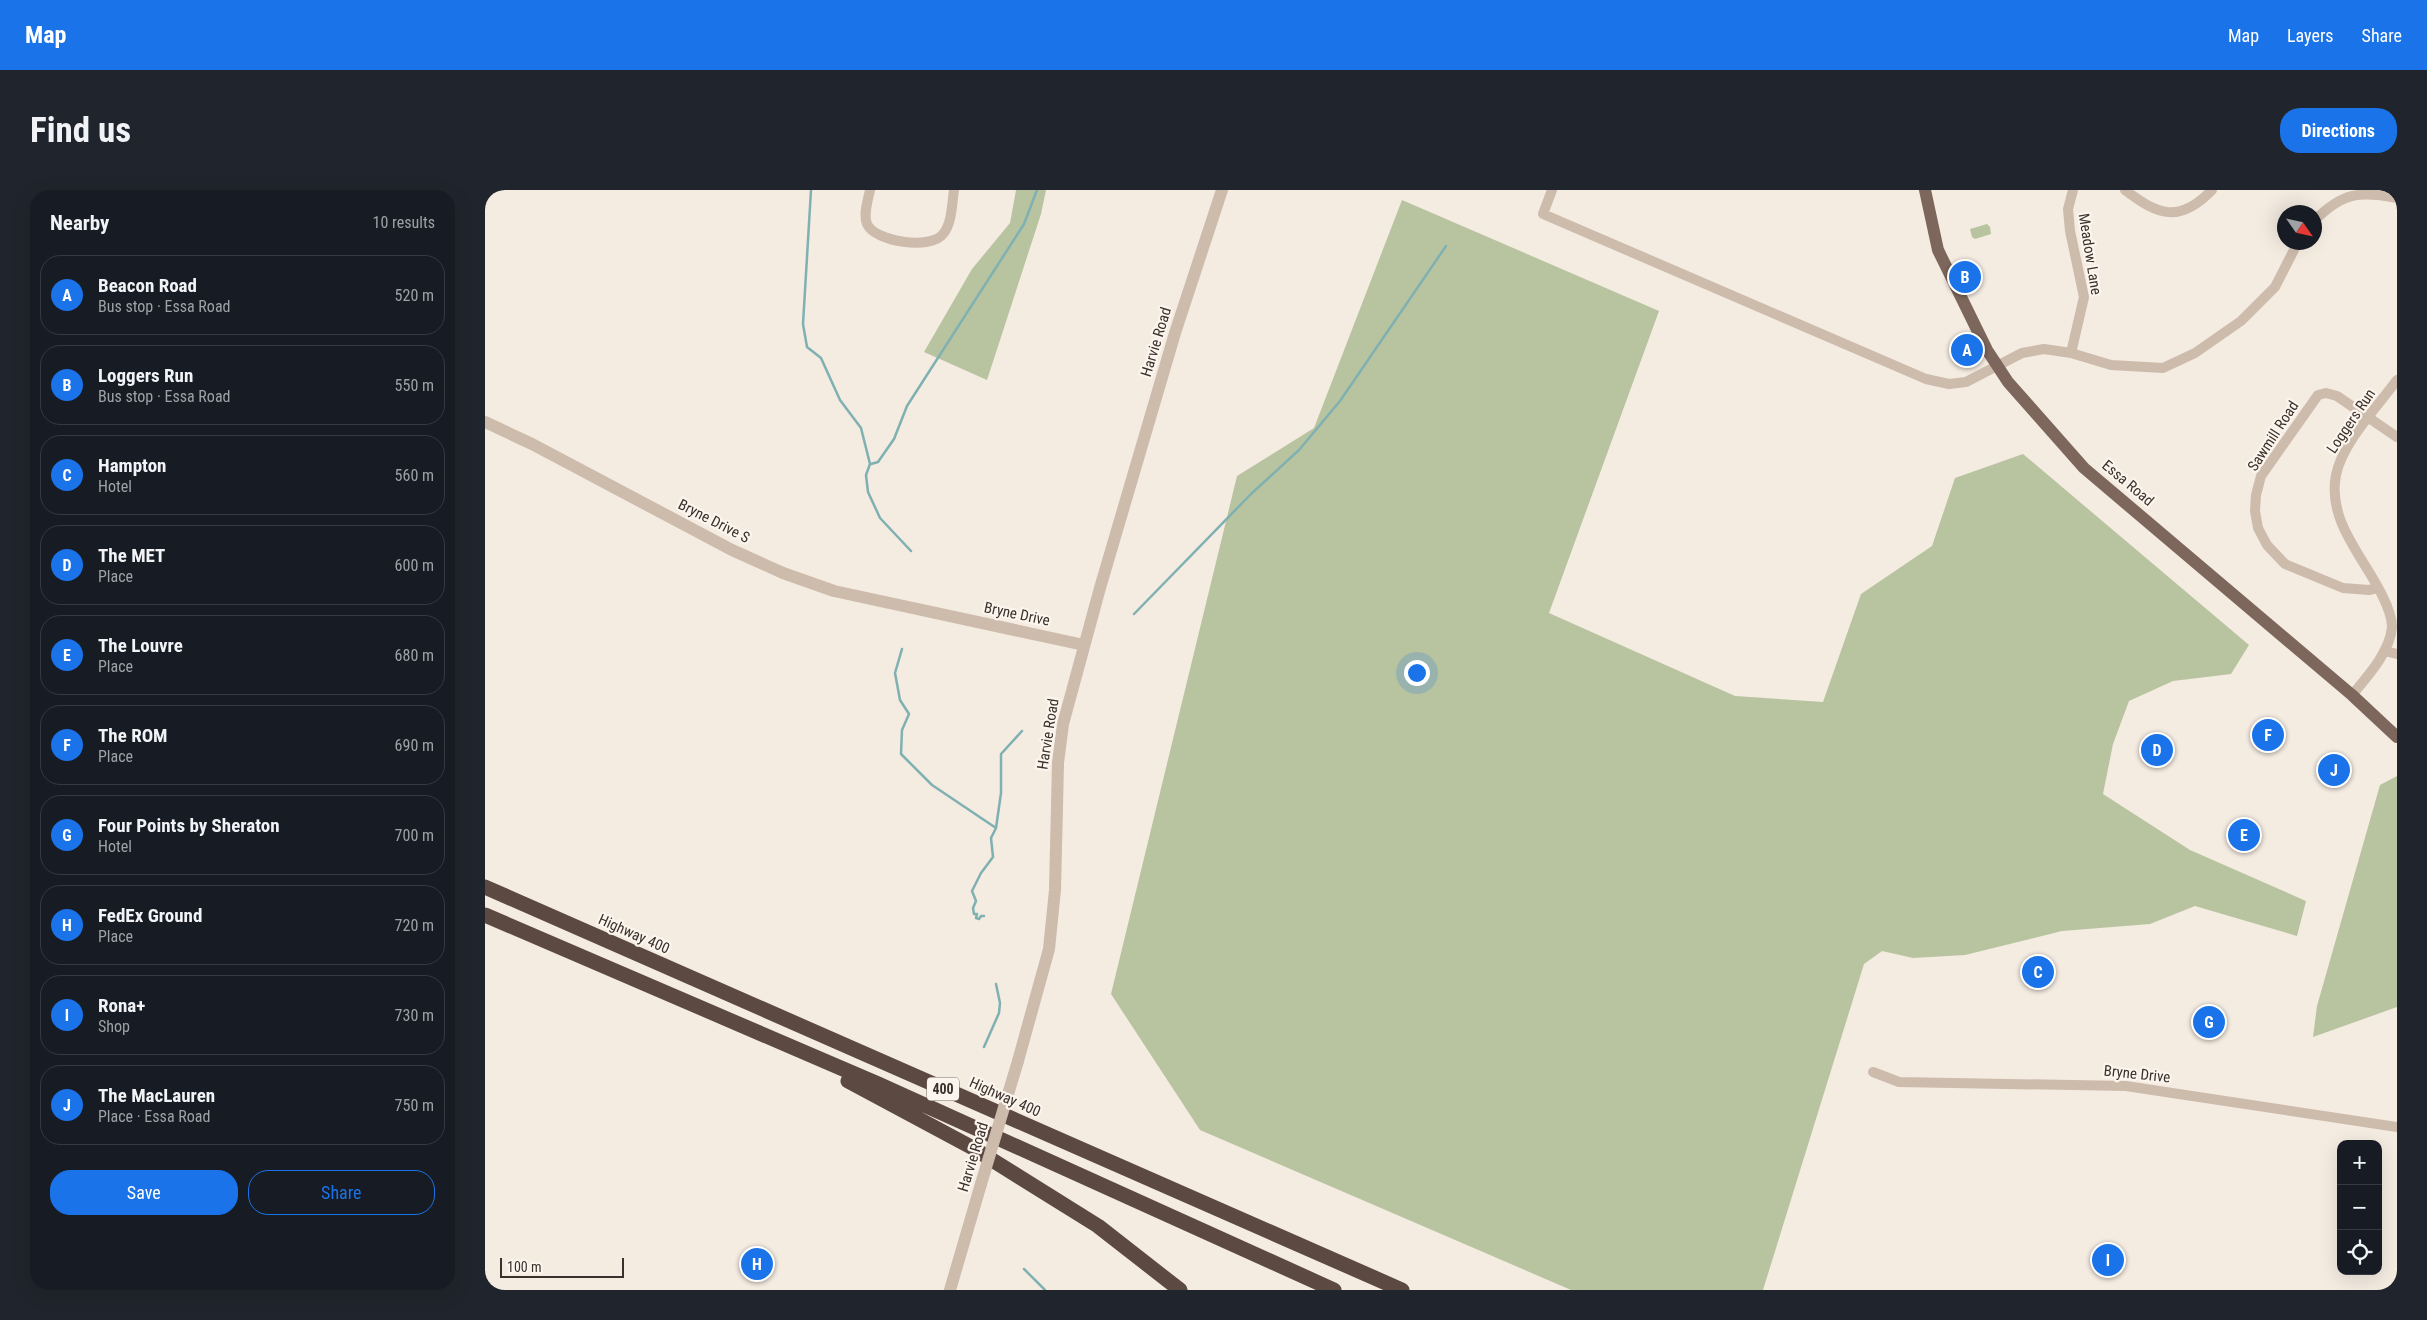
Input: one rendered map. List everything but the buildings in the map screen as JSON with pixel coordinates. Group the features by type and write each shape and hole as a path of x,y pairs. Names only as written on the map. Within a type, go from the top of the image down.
{"highway":[{"name":"Highway 400","path":"485,887 1401,1290"},
{"name":"400","path":"485,915 791,1047 1334,1290"},
{"path":"791,1047 824,1069 973,1148 1098,1226 1180,1290"}],"main road":[{"name":"Essa Road","path":"1925,190 1939,250 1997,366 2031,409 2084,468 2352,695 2397,737"}],"street":[{"path":"870,190 866,216 867,225 871,230 883,237 924,244 937,240 945,231 954,190"},
{"name":"Harvie Road","path":"950,1290 1049,949 1055,890 1058,763 1063,724 1175,333 1222,190"},
{"path":"1552,190 1543,214 1926,379 1949,384 1966,382 2032,350 2044,349 2071,353 2111,365 2163,368 2195,353 2241,321 2275,287 2294,250"},
{"name":"Meadow Lane","path":"2071,353 2084,297 2070,232 2068,209 2073,190"},
{"path":"2125,190 2149,208 2166,213 2183,211 2212,190"},
{"path":"2322,212 2325,209 2360,193 2397,198"},
{"name":"Loggers Run","path":"2352,695 2383,651 2392,628 2393,610 2378,588 2339,520 2333,496 2340,461 2397,380"},
{"name":"Sawmill Road","path":"2369,418 2337,396 2326,393 2318,395 2261,476 2255,511 2259,528 2267,545 2285,564 2343,588 2363,590 2378,588"},
{"path":"2369,418 2397,437"},
{"name":"Bryne Drive S","path":"485,422 532,444 732,550 783,573 834,591 942,615"},
{"name":"Bryne Drive","path":"942,615 1085,645"},
{"path":"2383,651 2397,654"},
{"name":"Bryne Drive","path":"1873,1072 1899,1082 2126,1086 2397,1127"}],"green space":[{"path":"1016,190 1046,190 1041,214 987,380 924,352 972,269 1010,223"},
{"path":"1402,200 1659,311 1549,613 1735,696 1823,702 1861,594 1932,546 1955,478 2023,454 2249,645 2231,674 2173,681 2129,701 2113,744 2103,794 2190,850 2306,901 2297,936 2195,906 2150,924 2062,931 1965,955 1913,958 1882,951 1864,964 1763,1290 1571,1290 1200,1130 1111,994 1237,476 1314,428"},
{"path":"1987,224 1990,227 1991,234 1975,239 1972,237 1970,229"},
{"path":"2397,776 2397,1007 2313,1037 2317,1006 2380,785"}],"waterway":[{"path":"811,190 803,324 807,347 821,358 840,400 861,428 870,464 866,475 868,492 880,518 911,551"},
{"path":"871,464 878,462 894,439 907,406 1024,224 1037,190"},
{"path":"1134,614 1251,494 1299,450 1340,401 1446,246"},
{"path":"902,649 895,673 900,700 909,714 902,730 901,754 932,785 996,828"},
{"path":"984,916 981,916 979,919 976,918 977,914 974,914 973,908 976,901 972,891 981,873 993,857 991,838 996,828 1001,793 1001,754 1022,731"},
{"path":"984,1047 999,1013 1000,1003 996,984"},
{"path":"1024,1269 1045,1290"}],"place":[{"name":"Loggers Run","path":"1965,277"},
{"name":"Beacon Road","path":"1967,350"},
{"name":"The ROM","path":"2268,735"},
{"name":"The MET","path":"2157,750"},
{"name":"The MacLauren","path":"2334,770"},
{"name":"The Louvre","path":"2244,835"},
{"name":"Hampton","path":"2038,972"},
{"name":"Four Points by Sheraton","path":"2209,1022"},
{"name":"Rona+","path":"2108,1260"},
{"name":"FedEx Ground","path":"757,1264"}]}
